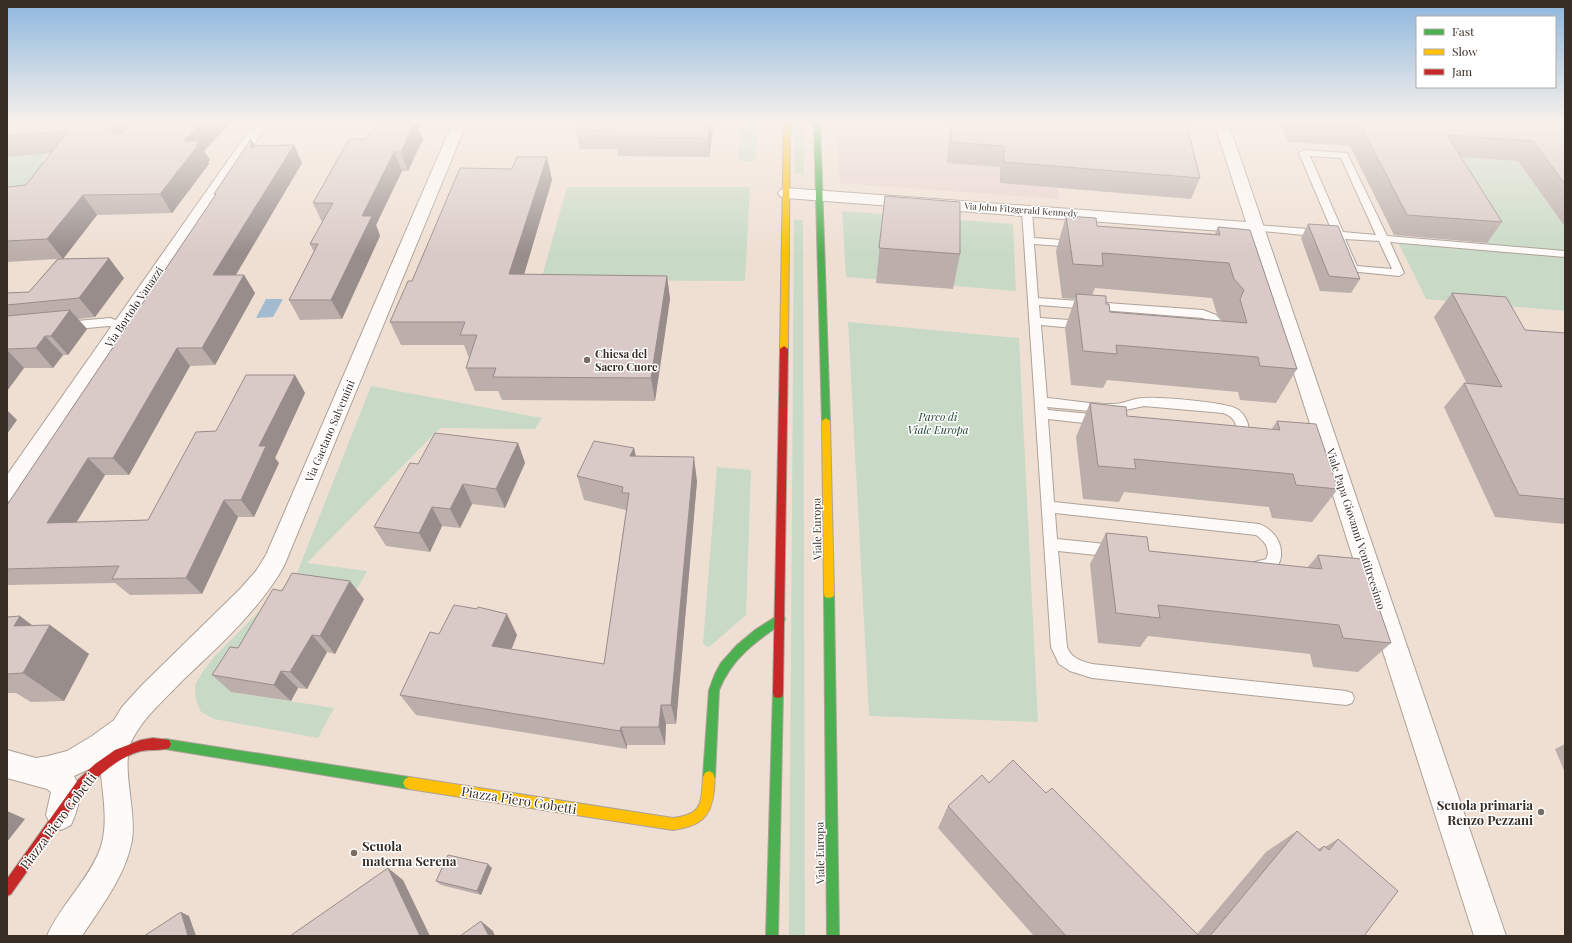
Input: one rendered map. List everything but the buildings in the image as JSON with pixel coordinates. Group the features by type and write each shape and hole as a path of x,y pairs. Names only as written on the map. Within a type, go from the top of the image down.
{"street":[{"name":"Via Bortolo Vanazzi","path":"7,493 232,166"},
{"name":"Via Gaetano Salvemini","path":"114,756 115,746 123,729 143,703 249,597 264,578 276,559 441,166"},
{"path":"772,936 780,619 786,166"},
{"name":"Viale Europa","path":"819,166 828,475 833,936"},
{"name":"Viale Papa Giovanni Ventitreesimo","path":"1236,166 1490,936"},
{"name":"Via John Fitzgerald Kennedy","path":"786,193 1256,228"},
{"name":"Piazza Piero Gobetti","path":"7,890 82,784 95,771 114,756 142,745 157,743 673,824 686,824 696,819 703,812 707,803 714,690 716,680 731,655 743,644 780,619"},
{"name":"Via Gaetano Salvemini","path":"143,703 134,721 134,730 137,738 143,741 157,743"},
{"path":"35,772 50,771 66,767 96,751 123,729"},
{"name":"Piazza Piero Gobetti","path":"63,936 100,879 112,857 117,840 118,819 114,756"},
{"path":"7,764 54,777 62,782 66,790 61,815"}],"lane":[{"path":"1310,166 1353,269 1400,273 1349,166"},
{"path":"1027,211 1059,647 1064,659 1075,666 1092,671 1346,698"},
{"path":"1256,228 1565,254"},
{"path":"1029,241 1085,245"},
{"path":"1033,300 1203,314 1216,320 1219,325 1218,331 1214,335 1201,335"},
{"path":"1035,321 1098,326"},
{"path":"52,328 110,322 117,325 119,330"},
{"path":"1041,408 1112,409 1144,402 1221,408 1231,411 1239,417 1242,426 1242,435 1237,441 1222,442"},
{"path":"1041,408 1104,420 1113,424"},
{"path":"1048,507 1259,530 1266,533 1272,539 1274,548 1275,558 1272,564 1266,567 1244,566"},
{"path":"1051,544 1129,553"}],"shaded area":[{"path":"839,166 1056,166 1059,199 840,183"}],"green space":[{"path":"7,166 46,166 47,168 7,203"},
{"path":"795,166 804,166 804,175 795,174"},
{"path":"1435,166 1522,166 1565,227 1565,311 1426,299 1396,238 1488,245 1463,204"},
{"path":"567,187 750,187 745,281 541,280"},
{"path":"842,211 1013,224 1016,291 846,277"},
{"path":"794,220 803,220 805,936 789,936"},
{"name":"Parco di Viale Europa","path":"848,322 1019,338 1038,722 869,716"},
{"path":"371,386 542,418 535,429 440,428 307,563 367,571 352,598 231,692 334,708 318,738 214,719 201,712 196,700 195,685 203,671 215,656 297,573"},
{"path":"717,467 751,470 746,615 709,647 703,644"}],"water":[{"path":"266,299 283,299 273,317 256,318"}],"traffic: fast":[{"path":"818,166 826,421"},
{"path":"829,594 833,936"},
{"path":"709,777 714,690 719,677 732,657 740,648 780,619"},
{"path":"772,936 778,693"},
{"path":"165,744 409,783"}],"traffic: slow":[{"path":"784,349 786,166"},
{"path":"826,421 829,594"},
{"path":"409,783 673,824 693,819 703,810 706,804 709,777"}],"traffic: jam":[{"path":"778,693 784,349"},
{"path":"7,890 82,784 90,776 119,754 130,749 153,743 165,744"}],"place":[{"name":"Chiesa del Sacro Cuore","path":"587,360"},
{"name":"Scuola primaria Renzo Pezzani","path":"1541,812"},
{"name":"Scuola materna Serena","path":"354,853"}]}
